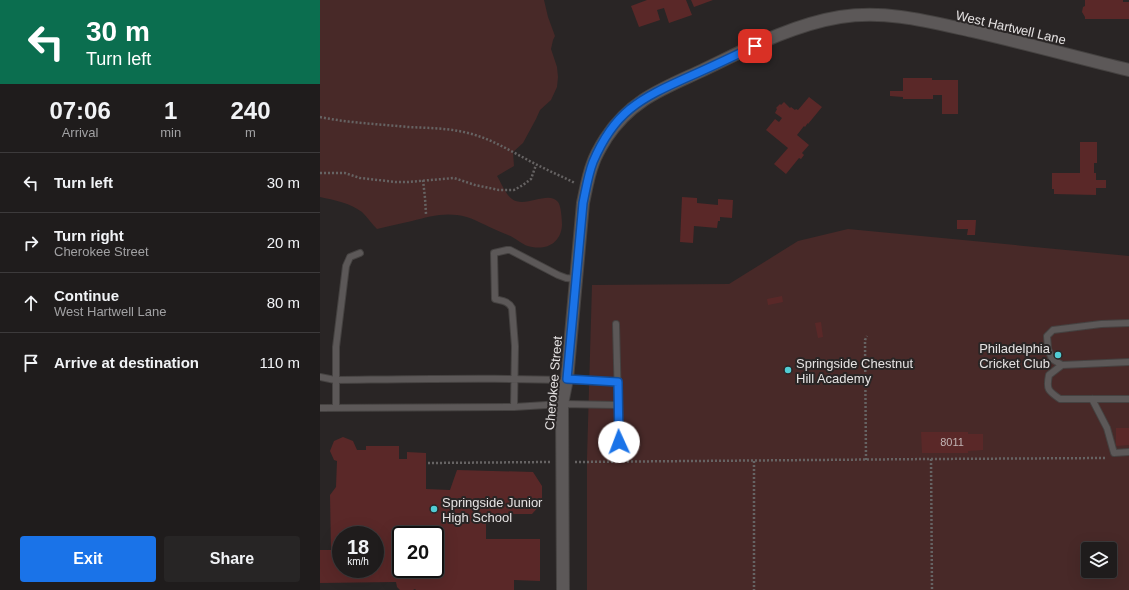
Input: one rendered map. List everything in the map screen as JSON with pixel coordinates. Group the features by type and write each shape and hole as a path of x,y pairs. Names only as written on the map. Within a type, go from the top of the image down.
{"street":[{"name":"West Hartwell Lane","path":"583,203 589,176 601,146 614,126 630,109 654,93 744,51 789,32 840,17 877,14 899,16 1008,39 1129,70"},
{"name":"Cherokee Street","path":"563,590 562,404 567,379 583,203"}],"lane":[{"path":"514,406 514,346 512,308 510,304 495,299 494,254 510,250 566,278 576,279"},
{"path":"336,408 336,347 346,266 350,257 360,253"},
{"path":"1129,323 1101,324 1053,330 1047,336 1048,349 1052,359 1062,365 1129,362"},
{"path":"616,324 619,442"},
{"path":"1062,365 1049,375 1047,386 1051,393 1060,399 1129,399"},
{"path":"320,377 335,380 514,378 618,382"},
{"path":"1092,399 1108,428 1114,453 1129,452"},
{"path":"320,408 514,406 562,404 618,405"}],"path":[{"path":"320,117 336,120 458,131 481,137 586,189"},
{"path":"320,173 344,173 360,178 396,182 454,178 465,180 475,185 500,190 514,190 531,179 536,165"},
{"path":"423,180 426,214"},
{"path":"866,460 865,340 867,336"},
{"path":"571,462 1114,458 1114,453"},
{"path":"931,459 932,590"},
{"path":"754,461 754,590"},
{"path":"428,463 554,462"}],"shaded area":[{"path":"320,0 544,0 555,36 551,49 557,67 557,87 551,100 540,110 523,143 513,152 514,166 497,176 507,194 517,202 548,198 554,199 558,202 561,209 562,225 559,236 553,244 538,248 529,246 511,236 471,219 451,215 429,217 377,229 362,212 352,206 320,197"},
{"name":"Springside Chestnut Hill Academy","path":"848,229 1129,256 1129,590 587,590 587,458 592,285 729,284 798,241"}],"building":[{"path":"647,0 686,0 692,15 669,23 664,8 657,10 660,20 639,27 631,6"},
{"path":"691,0 713,0 694,7"},
{"path":"1085,0 1123,0 1123,2 1129,2 1129,19 1085,19 1082,12 1083,7 1085,6"},
{"path":"903,78 958,80 958,114 942,114 942,95 933,95 933,99 903,99 903,97 890,96 890,91 903,91"},
{"path":"809,97 822,107 797,135 809,145 802,153 804,155 801,159 799,158 786,174 774,164 788,148 766,130 775,119 779,122 782,118 775,113 776,108 780,104 781,105 784,102 790,108 791,107 798,110"},
{"path":"1080,142 1097,142 1097,163 1094,163 1094,173 1096,173 1096,180 1106,180 1106,188 1096,188 1096,195 1054,194 1054,189 1052,189 1052,173 1080,173"},
{"path":"682,197 697,198 697,203 718,205 718,199 733,200 732,218 720,217 717,228 694,226 693,243 680,242"},
{"path":"957,220 976,220 975,235 967,235 968,229 957,229"},
{"path":"782,296 783,302 768,305 767,299"},
{"path":"821,322 823,337 818,338 815,323"},
{"path":"1116,428 1129,428 1129,445 1116,446"},
{"path":"921,432 968,432 968,434 983,434 983,450 968,451 968,453 922,453"},
{"name":"Springside Junior High School","path":"343,437 353,441 357,450 366,450 366,446 399,446 399,459 407,459 407,452 426,453 426,489 450,490 457,470 533,472 542,486 542,503 532,514 486,514 486,539 540,539 540,581 514,580 514,590 400,590 397,587 396,582 320,583 320,550 331,550 330,495 336,487 337,461 334,460 330,451 334,441"}],"place":[{"name":"Philadelphia Cricket Club","path":"1058,355"},
{"name":"Springside Chestnut Hill Academy","path":"788,370"},
{"name":"Springside Junior High School","path":"434,509"}],"route":[{"path":"619,442 618,382 567,379 583,203 594,161 601,146 621,118 642,100 755,46"}]}
